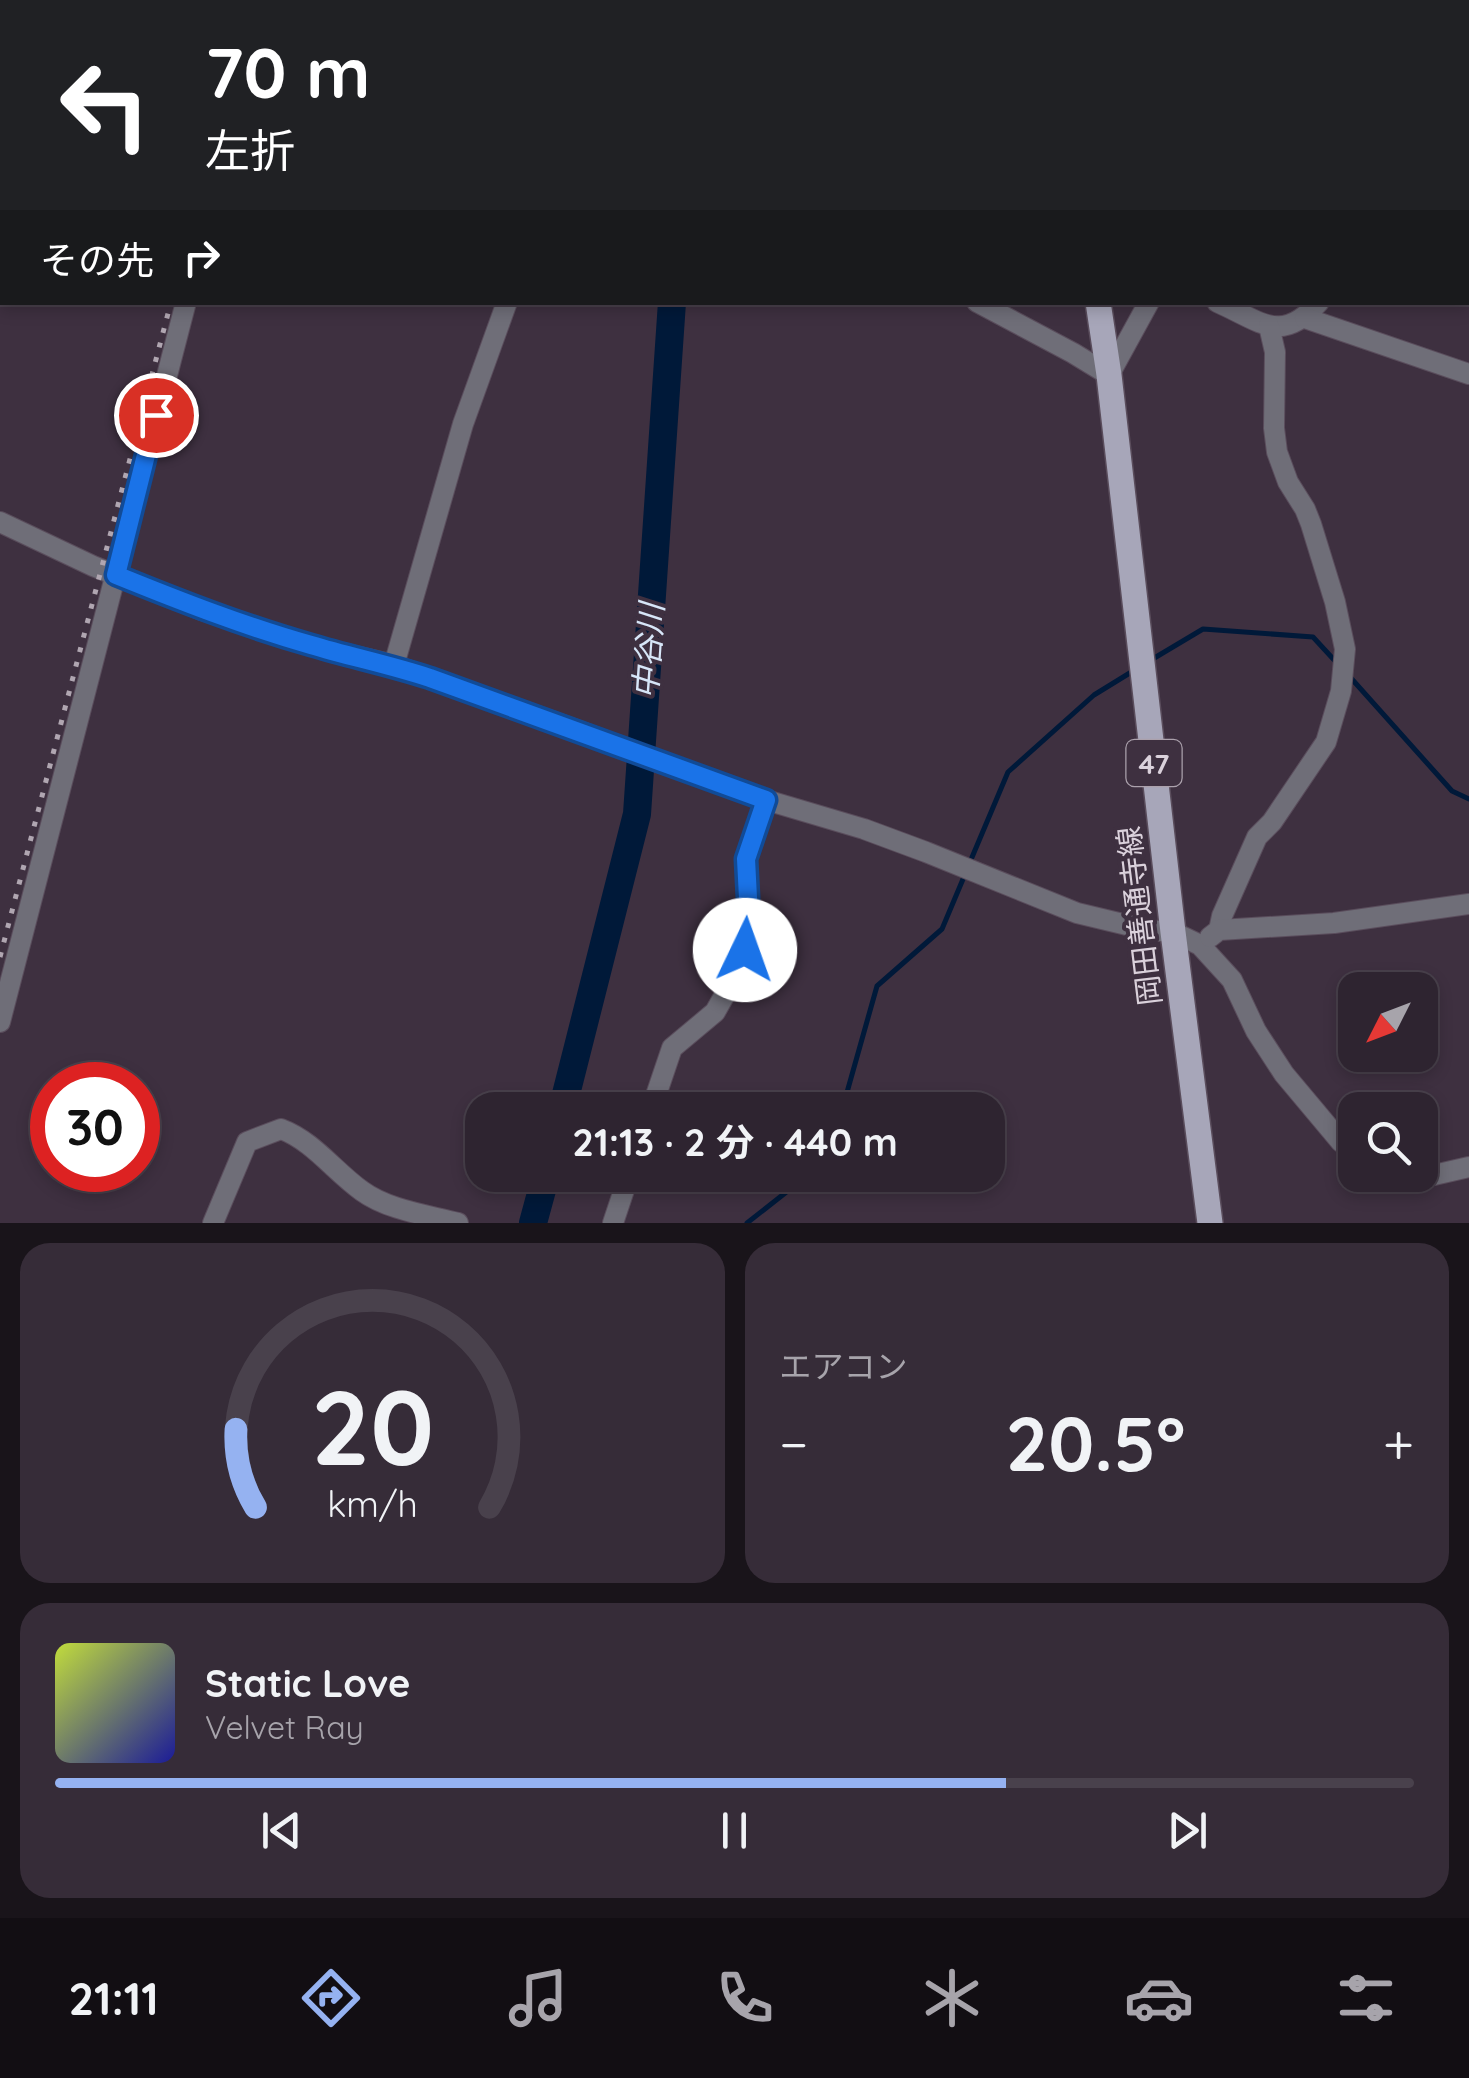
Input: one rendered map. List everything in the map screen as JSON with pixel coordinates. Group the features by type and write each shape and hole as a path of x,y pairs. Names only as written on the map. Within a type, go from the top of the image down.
{"main road":[{"name":"岡田善通寺線","path":"1098,305 1210,1223"}],"street":[{"path":"0,1022 185,305"},
{"path":"394,666 463,424 506,305"},
{"path":"983,305 1109,375 1146,305"},
{"path":"1224,305 1269,326 1290,327 1312,310 1469,374"},
{"path":"1220,930 1222,916 1256,838 1272,822 1326,742 1341,691 1345,649 1336,602 1312,524 1288,482 1277,452 1275,352 1269,326"},
{"path":"0,522 202,610 294,640 394,666 574,728 766,800 910,846 1076,913 1173,932 1200,944 1232,980 1256,1031 1284,1074 1338,1137"},
{"path":"657,1092 672,1048 715,1012 745,950 746,859 766,800"},
{"path":"1200,944 1220,930 1334,923 1469,904"},
{"path":"214,1223 247,1142 281,1129 295,1134 363,1192 385,1203 458,1223"},
{"path":"1438,1174 1469,1167"},
{"path":"612,1223 623,1192"}],"waterway":[{"name":"中谷川","path":"567,1092 637,814 672,305"},
{"path":"1151,660 1203,629 1313,637 1336,662"},
{"path":"970,862 1008,772 1094,695 1133,671"},
{"path":"1350,677 1452,791 1469,799"},
{"path":"847,1092 877,986 942,929 966,872"},
{"name":"中谷川","path":"533,1223 541,1192"},
{"path":"747,1223 786,1192"}],"railway":[{"path":"0,957 170,305"}],"route":[{"path":"156,415 116,575 202,610 312,646 430,678 766,800 746,859 745,950"}]}
